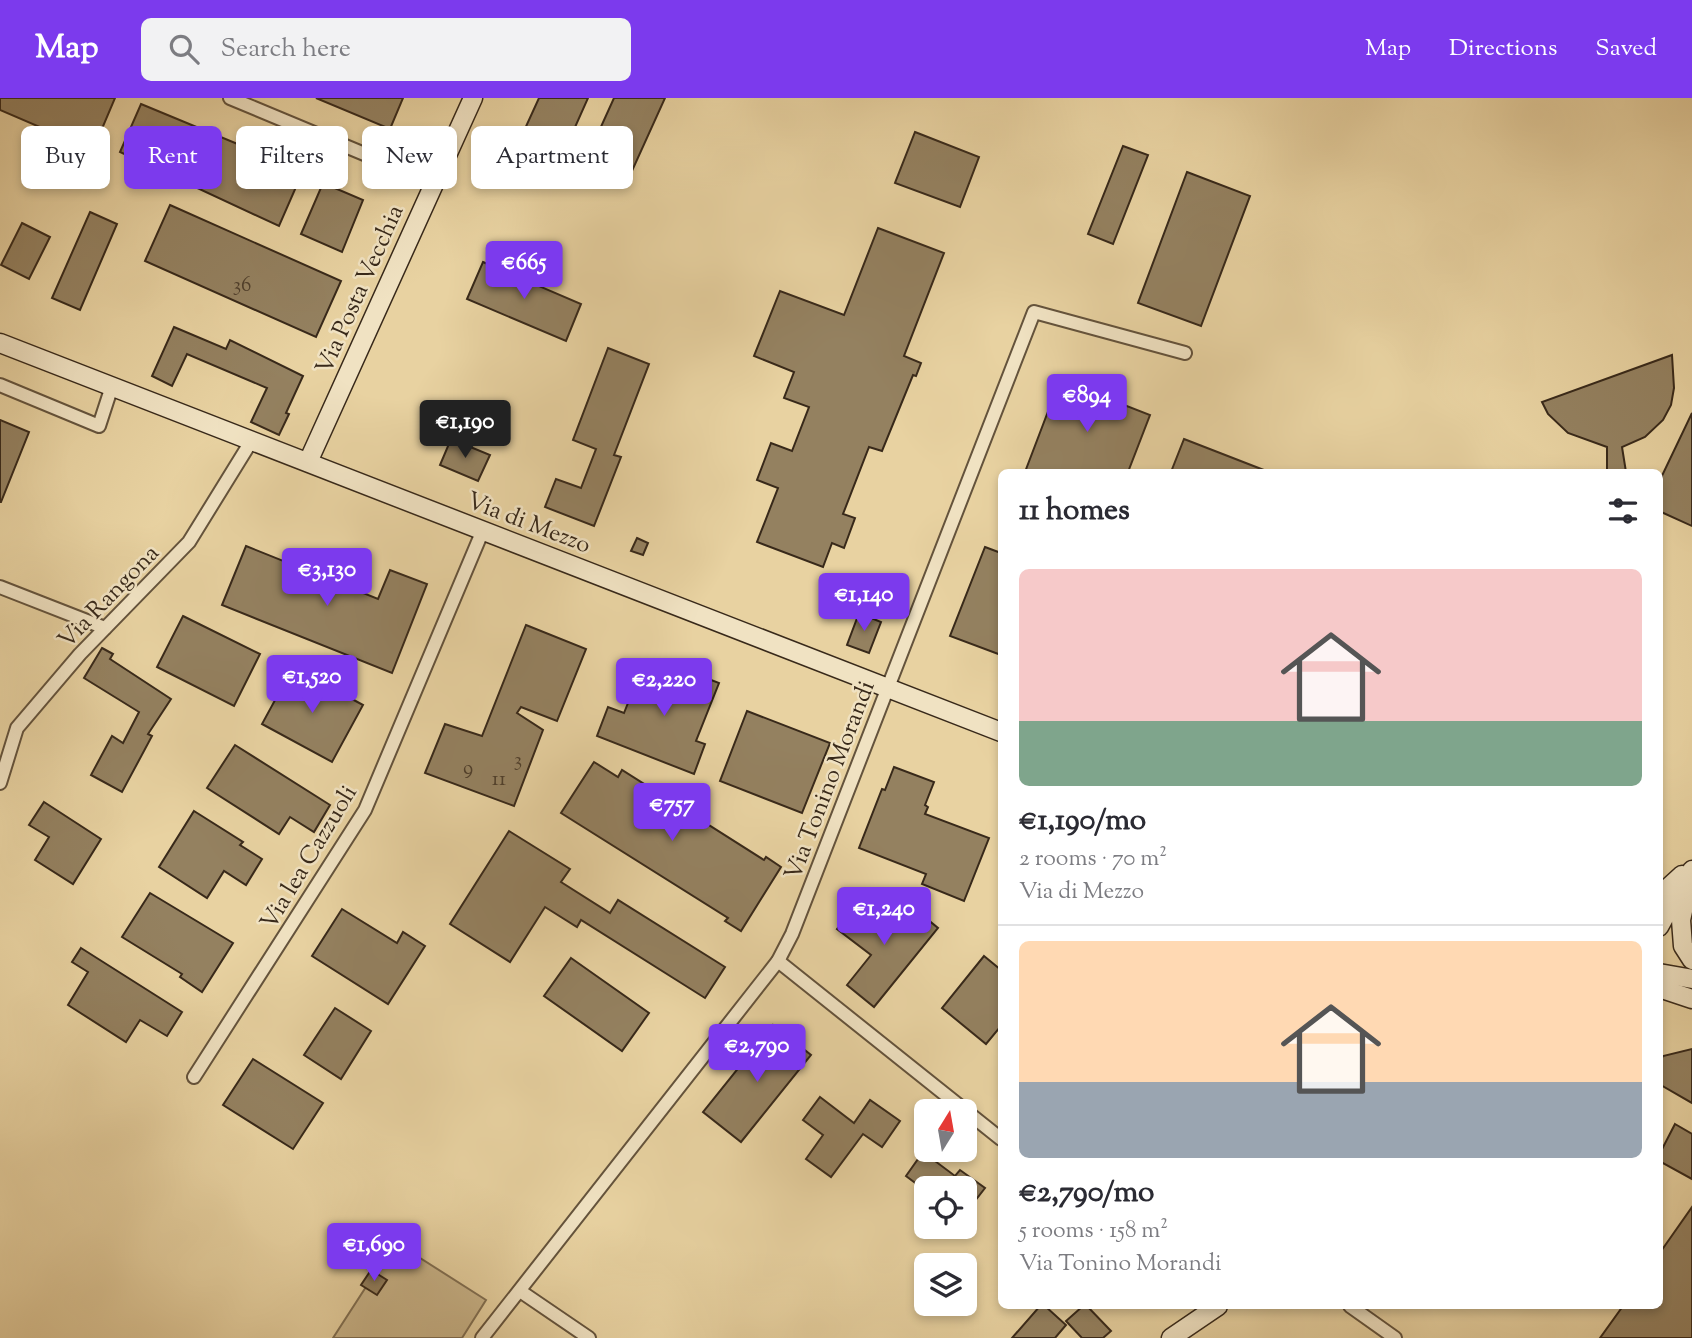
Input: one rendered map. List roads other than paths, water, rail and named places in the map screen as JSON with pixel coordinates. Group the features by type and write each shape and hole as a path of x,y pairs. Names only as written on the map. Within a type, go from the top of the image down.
{"street":[{"path":"230,98 362,153"},
{"name":"Via Posta Vecchia","path":"457,133 473,98"},
{"name":"Via Posta Vecchia","path":"308,462 431,189"},
{"name":"Via Tonino Morandi","path":"482,1338 507,1302 520,1291 778,961 792,934 1034,312 1185,353"},
{"name":"Via di Mezzo","path":"0,343 998,731"},
{"path":"0,385 99,426 112,386"},
{"name":"Via Rangona","path":"0,783 17,728 80,654 189,542 251,440"},
{"name":"Via lea Cazzuoli","path":"194,1077 365,810 483,530"},
{"path":"0,587 105,628"},
{"path":"1663,892 1692,867"},
{"path":"1663,920 1692,867"},
{"path":"1692,867 1681,920 1683,946 1692,960"},
{"path":"778,961 998,1137"},
{"path":"1663,974 1692,979"},
{"path":"1663,989 1691,998"},
{"path":"1663,999 1691,998"},
{"path":"520,1291 589,1338"},
{"path":"1171,1338 1214,1309"},
{"path":"1354,1309 1395,1338"}]}
